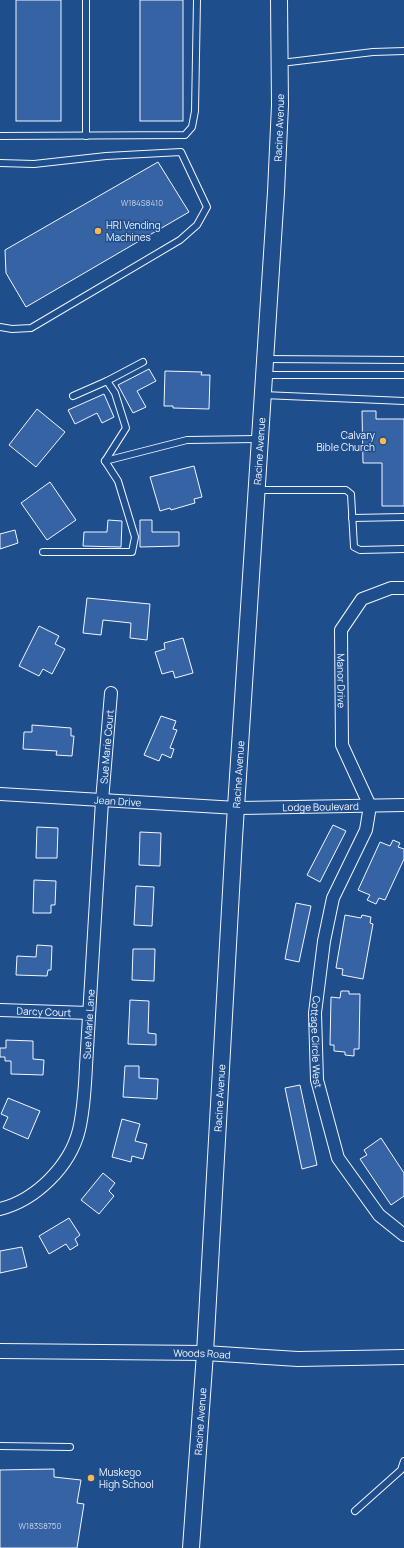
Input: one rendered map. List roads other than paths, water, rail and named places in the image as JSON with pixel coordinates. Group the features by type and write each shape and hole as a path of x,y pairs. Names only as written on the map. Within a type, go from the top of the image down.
{"main road":[{"name":"Racine Avenue","path":"191,1548 205,1353 236,808 276,192 281,63 279,0"}],"street":[{"name":"Manor Drive","path":"370,806 342,745 341,630 362,599 391,588 404,588"},
{"name":"Sue Marie Court","path":"102,801 111,692"},
{"name":"Jean Drive","path":"0,794 236,808"},
{"name":"Sue Marie Lane","path":"0,1209 17,1203 36,1191 52,1176 67,1158 79,1131 83,1103 102,801"},
{"name":"Lodge Boulevard","path":"236,808 404,805"},
{"name":"Cottage Circle West","path":"370,806 366,830 332,898 324,941 315,1014 317,1080 338,1158 379,1215 404,1235"},
{"name":"Darcy Court","path":"0,1010 89,1014"},
{"name":"Woods Road","path":"0,1351 164,1354 205,1353 298,1358 404,1357"}],"lane":[{"path":"86,0 86,136"},
{"path":"0,136 185,135 192,127 194,111 197,0"},
{"path":"281,63 373,52 404,51"},
{"path":"0,163 34,164 106,156 181,152 207,207 196,225 180,240 31,328 12,329 0,327"},
{"path":"265,367 404,360"},
{"path":"73,396 107,381 143,362"},
{"path":"265,367 404,375"},
{"path":"105,461 126,428 116,393 107,381"},
{"path":"263,395 404,401"},
{"path":"105,461 187,440 260,438"},
{"path":"43,552 132,552 135,538 118,481 105,461"},
{"path":"256,490 346,490 351,494 354,547 360,550 404,548"},
{"path":"352,518 404,517"},
{"path":"0,1446 70,1447"},
{"path":"355,1511 401,1470 404,1461"}],"place":[{"name":"HRI Vending Machines","path":"98,231"},
{"name":"Calvary Bible Church","path":"383,441"},
{"name":"Muskego High School","path":"91,1478"}]}
